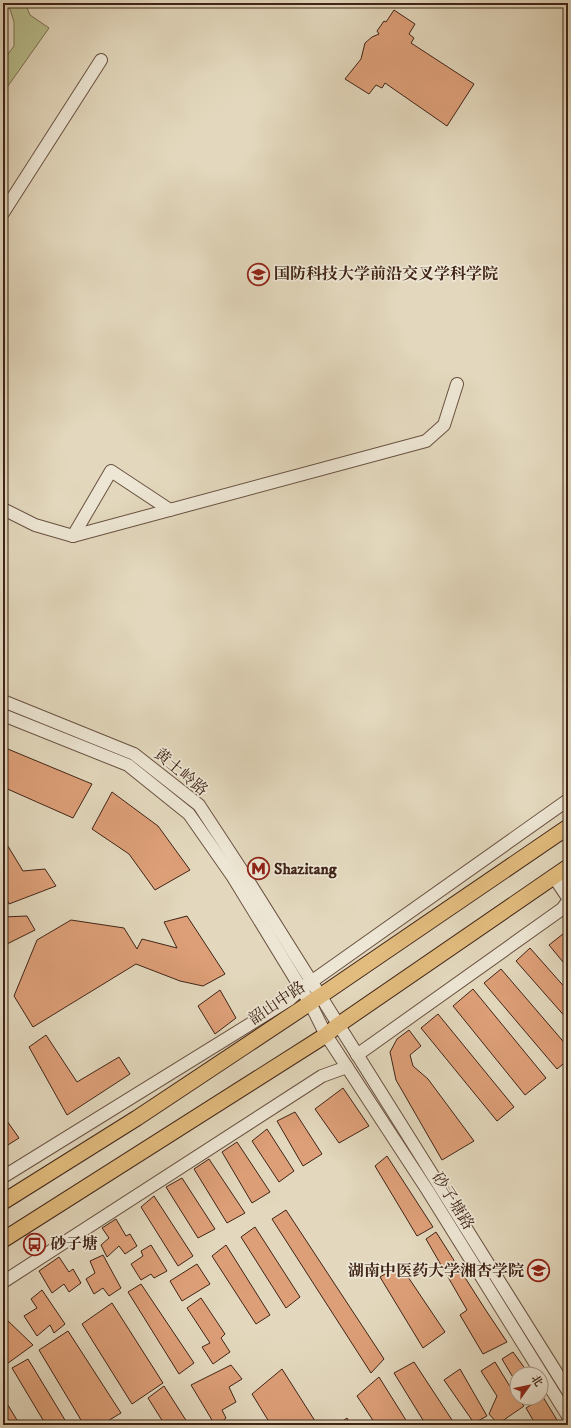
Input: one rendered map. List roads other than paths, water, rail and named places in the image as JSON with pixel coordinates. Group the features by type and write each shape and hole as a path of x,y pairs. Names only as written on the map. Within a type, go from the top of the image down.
{"main road":[{"name":"韶山中路","path":"3,1202 137,1118 315,1000 568,827"},
{"path":"3,1240 326,1034 568,867"}],"street":[{"path":"3,213 101,60"},
{"path":"3,509 35,525 73,536 426,441 444,425 457,384"},
{"path":"73,536 111,471 170,510"},
{"name":"黄土岭路","path":"3,701 134,754 199,805 312,982 315,1000"},
{"name":"黄土岭路","path":"3,715 128,765 189,814 233,877 301,989 315,1000"},
{"path":"3,1177 288,1000 301,989 568,800"},
{"path":"554,877 568,898"},
{"path":"357,1055 562,909 568,901"},
{"name":"砂子塘路","path":"315,1000 338,1025 568,1391"},
{"name":"砂子塘路","path":"315,1000 326,1034 428,1191 568,1416"},
{"path":"3,1282 322,1076 347,1067"}],"place":[{"name":"国防科技大学前沿交叉学科学院","path":"258,274"},
{"name":"Shazitang","path":"259,869"},
{"name":"砂子塘","path":"35,1244"},
{"name":"湖南中医药大学湘杏学院","path":"539,1271"}]}
